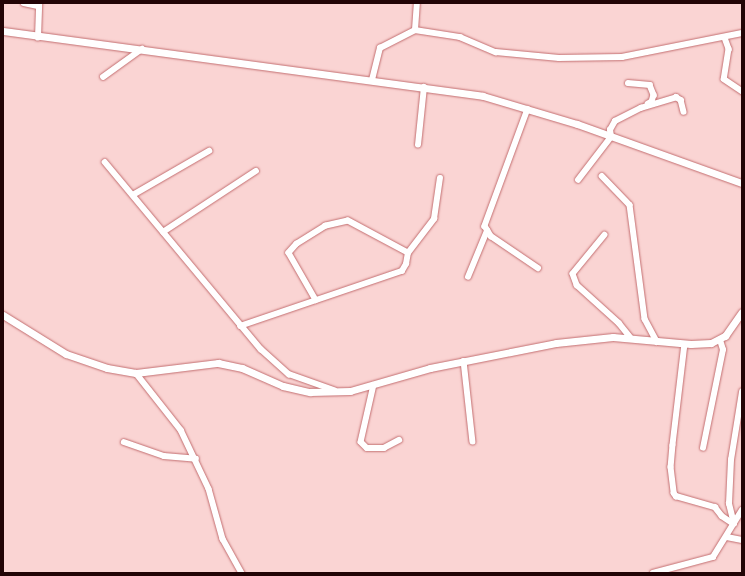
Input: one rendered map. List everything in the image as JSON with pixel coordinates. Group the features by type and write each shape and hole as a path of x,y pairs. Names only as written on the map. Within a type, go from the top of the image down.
{"street":[{"path":"24,3 38,4 38,38"},
{"path":"415,30 417,3"},
{"path":"372,80 380,48 415,30 460,38 496,52 559,58 622,57 725,38 742,33"},
{"path":"3,31 38,38 142,49 482,96 528,109 742,183"},
{"path":"725,38 729,49 724,79 742,91"},
{"path":"103,77 142,49"},
{"path":"578,180 611,137 610,130 615,120 652,102 654,95 650,85 628,83"},
{"path":"418,145 424,87"},
{"path":"641,108 676,97 681,100 684,112"},
{"path":"468,277 487,231 486,218 528,109"},
{"path":"133,195 209,151"},
{"path":"105,162 261,350 289,374 336,391"},
{"path":"163,232 256,171"},
{"path":"602,176 630,205 645,319 657,342"},
{"path":"240,326 402,270 406,264 408,253 434,219 440,178"},
{"path":"316,300 289,253 297,244 326,226 348,221 408,253"},
{"path":"487,231 513,253 538,268"},
{"path":"605,235 573,274 577,285 619,323 631,338"},
{"path":"3,314 42,340 83,361 107,368 136,373 218,362 242,368 283,386 300,391 336,391 374,385 464,361 556,343 613,337 685,344 711,343 720,340 731,330 742,312"},
{"path":"703,448 723,350 720,340"},
{"path":"685,344 671,467 674,492 676,496 715,507 722,516 734,524"},
{"path":"464,361 474,442"},
{"path":"136,373 181,430 209,489 223,539 242,573"},
{"path":"374,385 361,442 367,448 384,448 399,440"},
{"path":"734,524 729,504 731,460 742,392"},
{"path":"124,442 164,456 196,459"},
{"path":"654,573 709,558 719,550 742,510"},
{"path":"727,537 742,540"}]}
